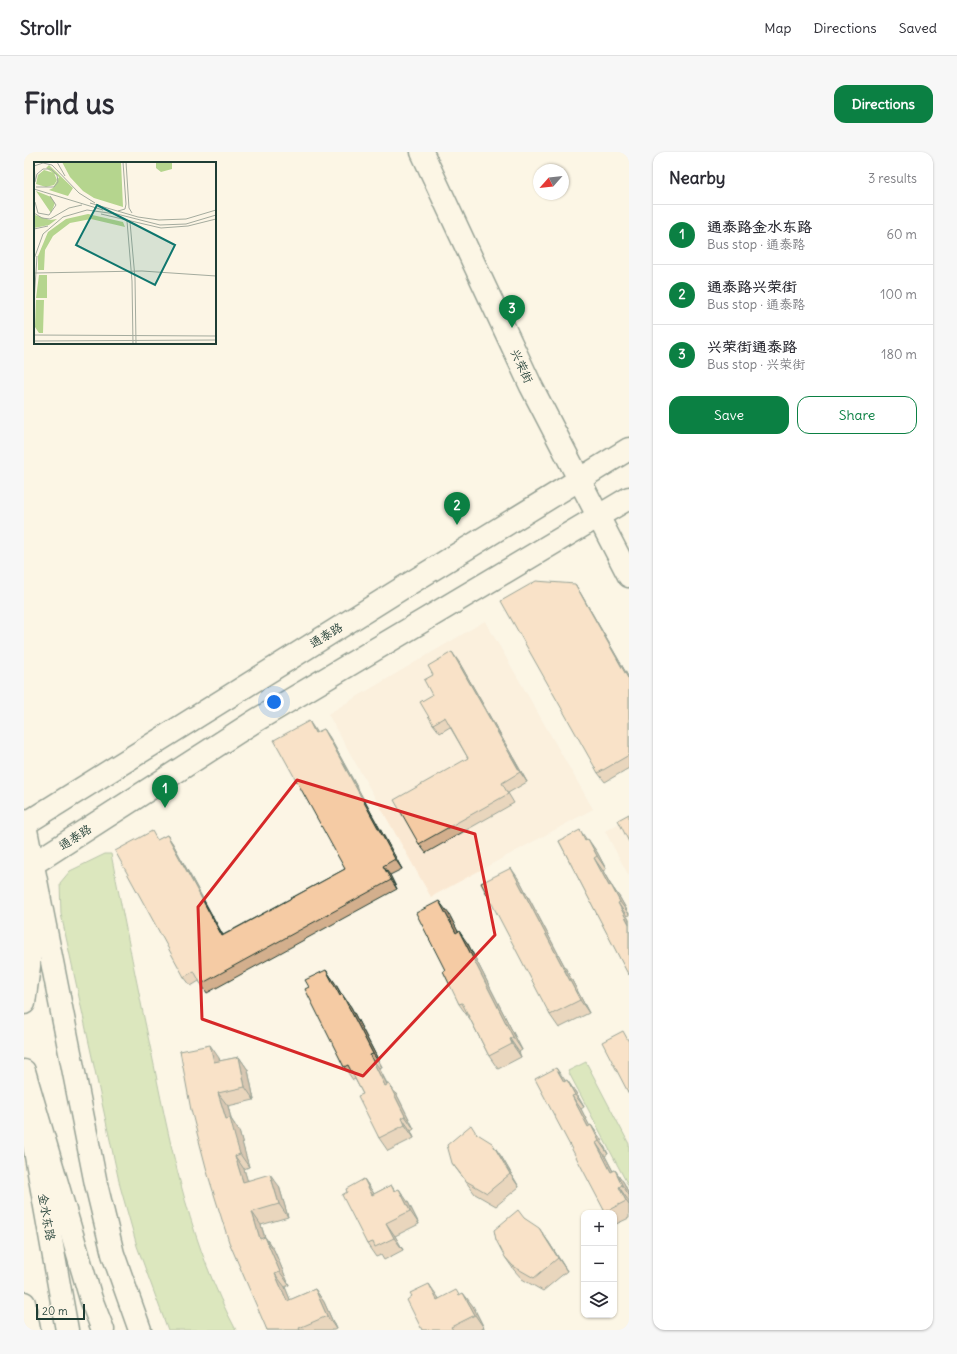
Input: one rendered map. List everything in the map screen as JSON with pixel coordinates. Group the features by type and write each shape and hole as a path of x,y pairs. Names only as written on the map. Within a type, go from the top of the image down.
{"main road":[{"name":"兴荣街","path":"422,152 531,386 629,576"},
{"name":"通泰路","path":"24,822 629,448"},
{"name":"通泰路","path":"33,864 255,721 629,498"},
{"path":"24,822 96,1184 113,1254 140,1330"},
{"path":"24,1004 29,966 33,864"},
{"path":"24,1071 91,1299 103,1330"},
{"name":"金水东路","path":"24,1088 67,1328"},
{"path":"24,1303 29,1330"}],"highlighted area":[{"path":"297,780 475,834 495,935 363,1076 202,1019 198,907"}],"shaded area":[{"path":"485,621 593,809 431,897 328,714"},
{"path":"629,818 629,876 605,831"}],"green space":[{"path":"105,854 111,854 168,1133 185,1200 207,1267 236,1330 168,1330 137,1246 120,1186 61,914 60,883 70,871"},
{"path":"586,1062 629,1144 629,1187 568,1071"}],"building":[{"path":"536,581 575,584 629,680 629,755 598,773 501,601"},
{"path":"452,652 520,772 502,783 508,794 419,844 394,800 468,758 445,717 433,724 420,702 432,695 424,680 433,675 428,666"},
{"path":"309,721 315,733 324,729 395,859 383,866 391,880 201,984 194,971 184,977 115,851 152,831 157,840 167,835 222,936 345,869 274,740"},
{"path":"629,814 629,842 618,820"},
{"path":"580,830 585,841 588,839 597,856 594,858 609,886 611,885 629,924 628,974 559,841"},
{"path":"511,868 580,1000 550,1015 481,883"},
{"path":"439,901 456,933 459,931 513,1037 510,1039 512,1044 489,1056 462,1003 459,1004 443,971 445,970 416,913"},
{"path":"326,970 340,996 342,994 373,1054 370,1055 385,1086 389,1084 405,1116 402,1118 405,1125 379,1138 358,1096 363,1094 348,1065 344,1067 305,989 309,987 305,980"},
{"path":"623,1031 629,1042 629,1094 602,1042"},
{"path":"210,1045 214,1062 239,1057 245,1087 218,1093 226,1119 230,1118 240,1154 235,1156 243,1182 270,1174 279,1204 252,1212 260,1239 265,1237 280,1272 275,1274 287,1301 315,1289 327,1316 299,1328 300,1330 267,1330 229,1242 208,1175 191,1110 180,1051"},
{"path":"556,1068 564,1082 567,1080 575,1095 572,1096 588,1127 591,1125 599,1141 596,1143 611,1172 615,1170 622,1185 619,1187 626,1201 609,1210 604,1210 535,1079"},
{"path":"471,1125 476,1133 492,1143 510,1174 487,1193 466,1181 452,1163 447,1145"},
{"path":"364,1179 372,1195 391,1185 394,1191 399,1189 410,1211 386,1223 394,1238 375,1247 373,1242 367,1244 342,1195 347,1192 346,1189"},
{"path":"518,1210 524,1218 539,1228 558,1258 534,1278 513,1266 505,1257 496,1240 494,1230"},
{"path":"429,1284 437,1300 456,1290 459,1295 463,1293 475,1315 451,1327 453,1330 422,1330 407,1300 412,1296 410,1293"}],"place":[{"name":"兴荣街通泰路","path":"512,328"},
{"name":"通泰路兴荣街","path":"457,525"},
{"name":"通泰路金水东路","path":"165,808"}]}
